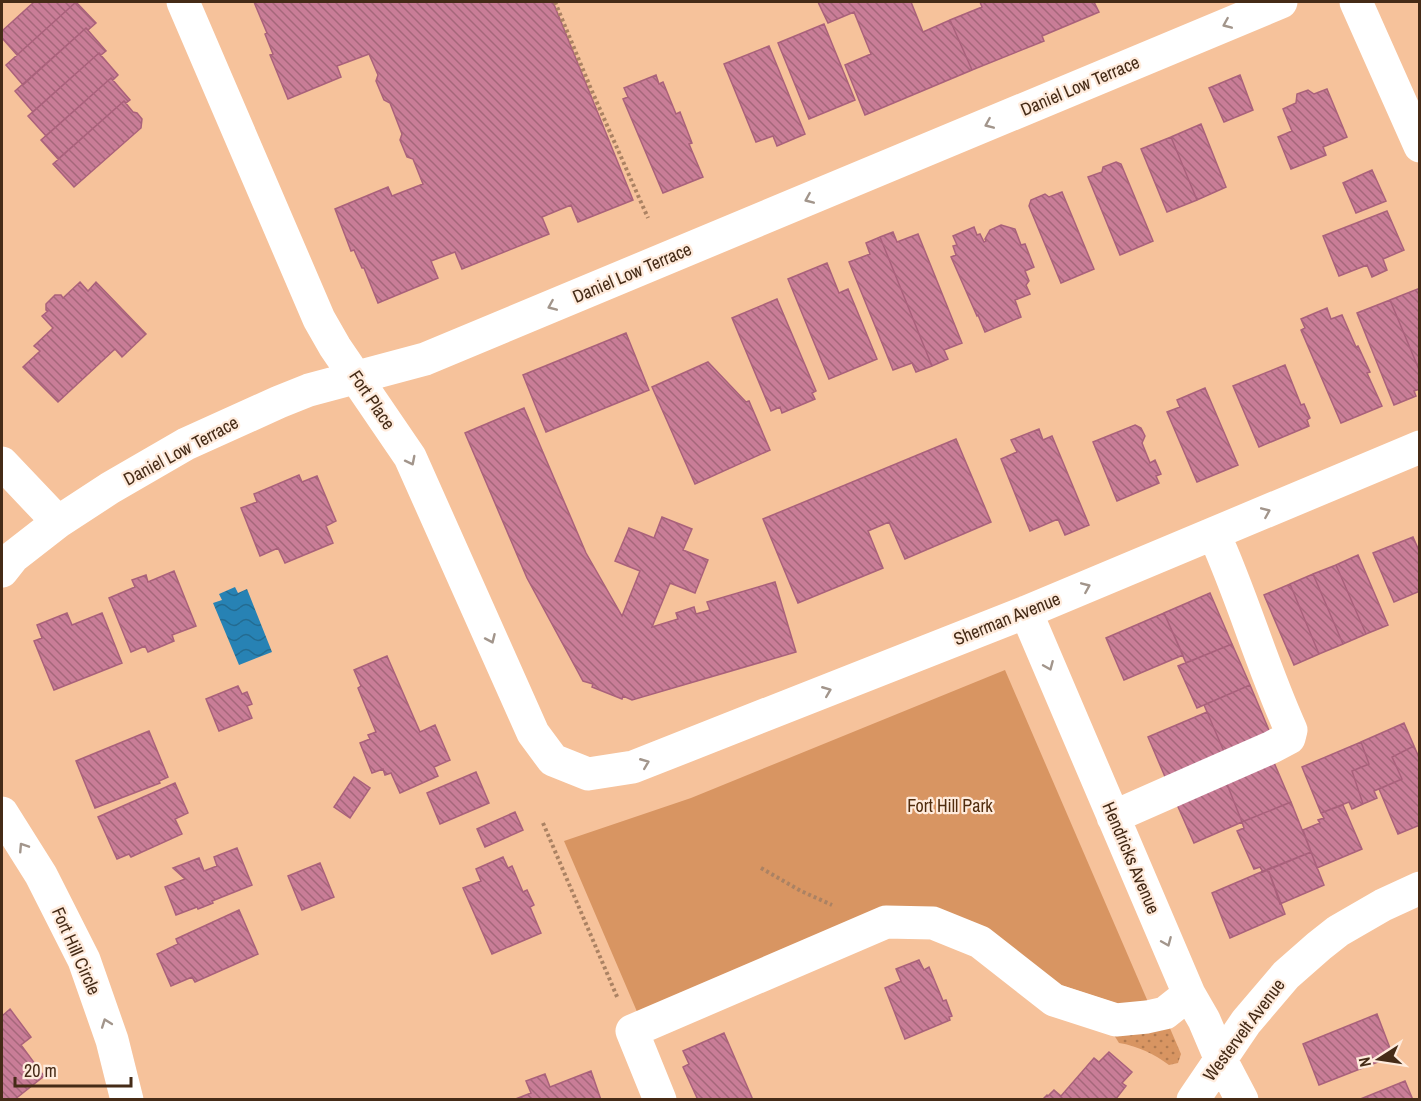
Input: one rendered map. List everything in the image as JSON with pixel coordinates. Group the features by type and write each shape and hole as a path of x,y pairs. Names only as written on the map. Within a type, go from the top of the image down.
{"street":[{"name":"Fort Place","path":"183,2 319,319 335,347 410,457 533,733 553,760 588,774"},
{"name":"Daniel Low Terrace","path":"2,572 13,557 58,522 110,488 186,444 299,394 425,359 1281,2"},
{"path":"1356,2 1419,146"},
{"name":"Sherman Avenue","path":"588,774 633,768 1026,612 1419,447"},
{"path":"2,463 58,522"},
{"path":"1113,817 1289,738 1291,730 1278,701 1231,571 1214,534"},
{"name":"Hendricks Avenue","path":"1026,612 1189,994 1242,1100"},
{"name":"Fort Hill Circle","path":"2,813 41,875 84,960 112,1040 127,1100"},
{"name":"Westervelt Avenue","path":"1193,1100 1246,1022 1286,975 1338,931 1419,888"},
{"path":"660,1100 632,1031 886,922 933,923 980,942 1054,1000 1116,1020 1147,1017 1165,1012 1189,994"}],"path":[{"path":"555,2 648,218"},
{"path":"543,823 632,1031"},
{"path":"761,867 801,891 880,925"}],"green space":[{"name":"Fort Hill Park","path":"1005,670 1148,1002 1122,1005 1052,982 935,909 638,1014 564,841 691,798"},
{"path":"1169,1026 1181,1054 1178,1063 1169,1065 1146,1051 1119,1043 1114,1035"}],"water":[{"path":"235,587 238,593 247,589 272,652 239,665 213,603 222,600 219,594"}],"building":[{"path":"34,2 76,2 17,55 2,38 2,31"},
{"path":"76,2 96,23 88,30 86,28 23,85 6,65"},
{"path":"254,2 553,2 633,200 578,222 571,205 542,217 549,234 462,269 455,252 431,261 438,278 378,303 364,268 354,250 351,251 335,209 388,187 392,196 423,184 413,159 407,157 400,140 402,134 390,103 384,100 376,81 378,75 369,54 337,66 341,77 288,99 270,55 273,54 265,34 267,33"},
{"path":"818,2 911,2 923,32 950,20 972,70 865,115 845,65 871,54 854,12 828,23"},
{"path":"980,2 1094,2 1099,12 1042,36 1044,41 972,70 950,20 982,7"},
{"path":"824,24 855,100 809,119 778,43"},
{"path":"86,28 106,51 101,55 99,53 33,112 15,91"},
{"path":"769,46 805,134 777,146 773,136 756,142 724,64"},
{"path":"99,53 118,75 113,80 111,78 46,136 28,116"},
{"path":"656,75 659,84 663,82 676,114 680,112 692,143 689,144 703,177 663,193 623,99 628,97 624,88"},
{"path":"1240,75 1253,110 1224,122 1209,88"},
{"path":"111,78 130,100 126,103 124,101 58,159 41,140"},
{"path":"1327,89 1347,137 1323,147 1326,155 1291,169 1278,137 1292,131 1283,109 1296,103 1297,94 1308,90 1314,94"},
{"path":"124,101 142,119 141,128 74,187 53,164"},
{"path":"1201,124 1226,187 1197,200 1171,137"},
{"path":"1171,137 1197,200 1167,212 1141,149"},
{"path":"1116,162 1121,164 1153,241 1120,255 1088,177 1102,172 1103,167"},
{"path":"1372,170 1386,201 1356,213 1343,183"},
{"path":"1062,192 1094,269 1061,283 1029,206 1031,200 1045,194 1049,197"},
{"path":"1387,211 1404,250 1383,259 1387,270 1372,277 1367,265 1339,276 1323,236"},
{"path":"1001,225 1015,229 1021,245 1025,244 1034,267 1025,271 1029,281 1026,285 1030,294 1015,300 1021,317 985,332 951,257 956,255 953,246 957,245 953,236 974,227 977,235 980,234 984,242 990,230"},
{"path":"893,232 897,242 918,234 962,343 944,350 948,359 932,366 880,237"},
{"path":"880,237 932,366 916,372 912,363 893,370 849,262 870,254 866,243"},
{"path":"827,263 839,293 848,289 877,359 829,379 788,279"},
{"path":"80,282 88,291 96,282 146,334 122,357 115,349 58,402 23,367 40,351 34,346 53,328 42,316 48,311 46,304 55,295 61,295 63,298"},
{"path":"1420,288 1420,372 1390,300"},
{"path":"777,299 816,391 812,393 815,399 782,413 780,407 771,411 732,318"},
{"path":"1390,300 1420,372 1420,389 1414,391 1416,396 1394,405 1357,313"},
{"path":"1327,308 1331,319 1342,315 1370,372 1367,373 1382,406 1341,423 1301,330 1305,328 1301,319"},
{"path":"626,333 649,390 546,432 523,375"},
{"path":"708,362 746,402 749,401 770,450 695,484 652,387"},
{"path":"1285,365 1301,405 1304,404 1310,418 1307,420 1309,426 1259,447 1233,386"},
{"path":"1205,388 1238,465 1197,482 1167,412 1180,407 1177,400"},
{"path":"524,408 586,553 622,616 640,571 615,561 629,528 654,538 662,517 692,529 683,550 708,560 695,593 670,583 652,627 678,619 676,613 694,607 696,614 710,610 707,602 775,582 796,652 632,700 623,696 622,699 583,681 527,578 465,433"},
{"path":"1135,425 1141,428 1145,436 1142,443 1150,463 1155,460 1161,474 1156,476 1159,483 1117,501 1093,442"},
{"path":"1039,429 1043,440 1052,436 1089,525 1065,535 1058,519 1030,531 1001,459 1017,452 1011,440"},
{"path":"956,439 991,522 905,559 889,522 868,531 883,568 798,603 763,519"},
{"path":"299,475 302,482 317,476 336,521 326,526 333,543 285,563 278,548 260,556 241,508 257,502 254,494"},
{"path":"1413,537 1420,553 1420,591 1394,602 1373,553"},
{"path":"1358,555 1388,625 1366,634 1336,565"},
{"path":"1336,565 1366,634 1343,644 1313,574"},
{"path":"174,571 196,626 172,635 174,641 148,652 145,646 131,652 109,598 135,587 132,580 146,575 148,582"},
{"path":"1313,574 1343,644 1319,654 1290,584"},
{"path":"1290,584 1319,654 1294,665 1264,595"},
{"path":"1210,593 1232,644 1186,663 1164,613"},
{"path":"67,613 72,625 102,613 122,663 54,690 34,641 42,638 37,625"},
{"path":"1164,613 1183,655 1124,680 1106,638"},
{"path":"1232,644 1250,685 1197,708 1178,666"},
{"path":"387,656 420,732 435,725 450,760 434,767 438,776 400,793 391,773 385,775 383,769 372,773 360,743 370,739 368,735 376,732 358,688 361,686 354,670"},
{"path":"1250,685 1271,735 1225,754 1204,705"},
{"path":"238,686 242,694 247,692 252,704 247,706 252,718 219,731 206,699"},
{"path":"1207,712 1225,754 1166,779 1148,737"},
{"path":"1404,723 1414,746 1392,757 1402,779 1374,791 1377,798 1363,804 1352,771 1369,764 1361,742"},
{"path":"149,731 168,777 159,781 160,783 95,808 76,761"},
{"path":"1361,742 1369,764 1352,771 1363,804 1352,809 1349,802 1321,813 1302,767"},
{"path":"1414,746 1420,760 1420,825 1398,834 1379,789 1402,779 1392,757"},
{"path":"1272,758 1291,802 1242,822 1225,779"},
{"path":"476,772 489,803 440,824 427,793"},
{"path":"354,777 370,788 350,818 334,807"},
{"path":"1225,779 1242,822 1194,843 1175,800"},
{"path":"175,783 188,813 175,819 182,834 131,857 129,854 117,859 98,817"},
{"path":"1291,802 1311,852 1263,872 1260,867 1254,869 1237,831 1244,828 1242,822"},
{"path":"1343,805 1362,849 1317,868 1303,830 1320,823 1318,820 1324,818 1321,813"},
{"path":"515,812 523,830 485,847 477,829"},
{"path":"237,848 252,885 198,909 197,907 176,915 165,887 185,879 173,868 199,858 204,871 217,866 214,857"},
{"path":"1311,852 1324,885 1280,904 1268,869"},
{"path":"503,857 508,868 512,866 523,892 527,890 534,905 530,907 541,933 492,954 463,888 481,881 476,869"},
{"path":"320,863 334,897 302,910 288,876"},
{"path":"1268,869 1285,914 1230,938 1212,893"},
{"path":"239,910 258,954 195,982 192,977 171,986 157,954 178,944 176,939"},
{"path":"919,960 924,970 929,967 952,1016 949,1017 950,1020 905,1039 885,988 901,981 896,969"},
{"path":"10,1009 31,1037 21,1045 44,1076 14,1100 2,1100 2,1016"},
{"path":"1377,1014 1393,1056 1319,1085 1303,1044"},
{"path":"724,1033 753,1100 698,1100 683,1067 689,1064 683,1051"},
{"path":"1109,1052 1132,1072 1122,1083 1126,1086 1115,1100 1042,1100 1054,1090 1061,1096 1094,1058 1099,1062"},
{"path":"591,1071 601,1100 513,1100 531,1093 526,1081 545,1074 550,1087"},
{"path":"1405,1081 1413,1100 1358,1100"}]}
